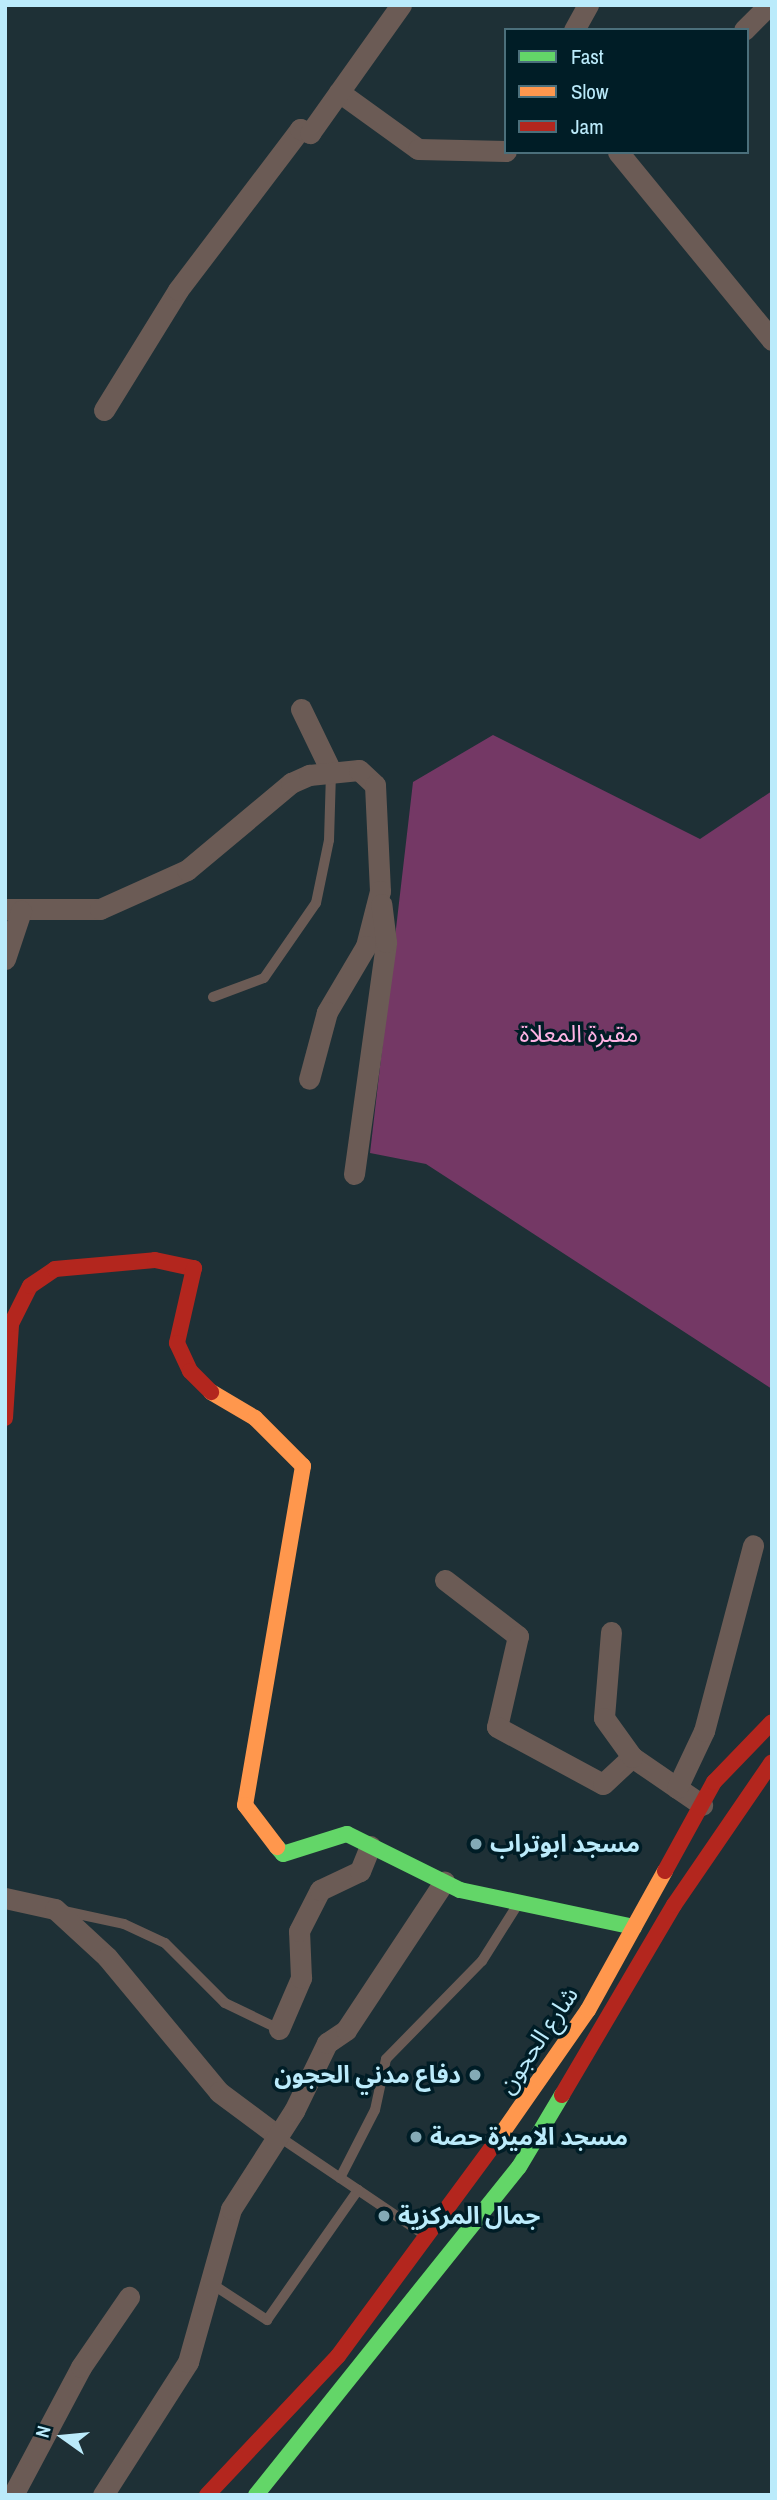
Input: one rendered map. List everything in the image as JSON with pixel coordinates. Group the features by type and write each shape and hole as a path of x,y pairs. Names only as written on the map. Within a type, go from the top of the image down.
{"main road":[{"path":"5,1418 11,1324 30,1286 55,1269 155,1259 194,1268 177,1343 190,1371 217,1398 255,1418 303,1466 246,1805 283,1854 347,1834 444,1882 519,1902 634,1927"},
{"name":"شارع الحجون","path":"207,2495 338,2356 429,2238 588,2010 714,1782 772,1722"},
{"name":"شارع الحجون","path":"256,2495 519,2166 674,1905 772,1762"}],"street":[{"path":"575,28 588,5"},
{"path":"746,28 769,5"},
{"path":"104,411 178,290 300,129 310,133 396,8"},
{"path":"339,92 418,149 504,151"},
{"path":"620,154 772,340"},
{"path":"301,709 331,771"},
{"path":"5,960 13,910 100,909 187,870 290,783 331,771 359,771 376,785 380,891 386,942 355,1174"},
{"path":"309,1079 327,1012 366,946 380,891"},
{"path":"677,1788 704,1731 753,1545"},
{"path":"445,1580 518,1636 497,1727 603,1784 632,1757"},
{"path":"611,1632 604,1718 632,1757 702,1805"},
{"path":"279,2029 301,1978 299,1931 320,1890 360,1871 370,1846"},
{"path":"103,2495 188,2362 212,2284 231,2208 278,2136 327,2043 346,2030 444,1882"},
{"path":"5,1898 55,1909 107,1956 219,2092 278,2136"},
{"path":"13,2495 81,2367 129,2297"}],"lane":[{"path":"213,997 264,978 316,903 330,840 331,771"},
{"path":"340,2178 375,2110 386,2059 482,1961 519,1902"},
{"path":"55,1909 124,1924 164,1943 225,2003 279,2029"},
{"path":"278,2136 429,2238"},
{"path":"212,2284 267,2320 358,2190"}],"green space":[{"name":"مقبرة المعلاة","path":"493,735 700,839 772,791 772,1389 426,1164 370,1153 413,782"}],"traffic: fast":[{"path":"277,1847 283,1854 347,1834 460,1890 634,1927"},
{"path":"256,2495 519,2167 562,2095"}],"traffic: slow":[{"path":"211,1392 255,1418 303,1466 245,1805 277,1847"},
{"path":"493,2146 588,2010 665,1871"}],"traffic: jam":[{"path":"5,1418 11,1324 30,1286 55,1269 155,1260 194,1268 177,1343 190,1371 211,1392"},
{"path":"665,1871 714,1782 772,1722"},
{"path":"562,2095 674,1905 772,1762"},
{"path":"207,2495 338,2356 493,2146"}],"place":[{"name":"مسجد ابوتراب","path":"476,1844"},
{"name":"دفاع مدني الحجون","path":"475,2075"},
{"name":"مسجد الاميرة حصة","path":"416,2137"},
{"name":"جمال المركزية","path":"384,2216"}]}
